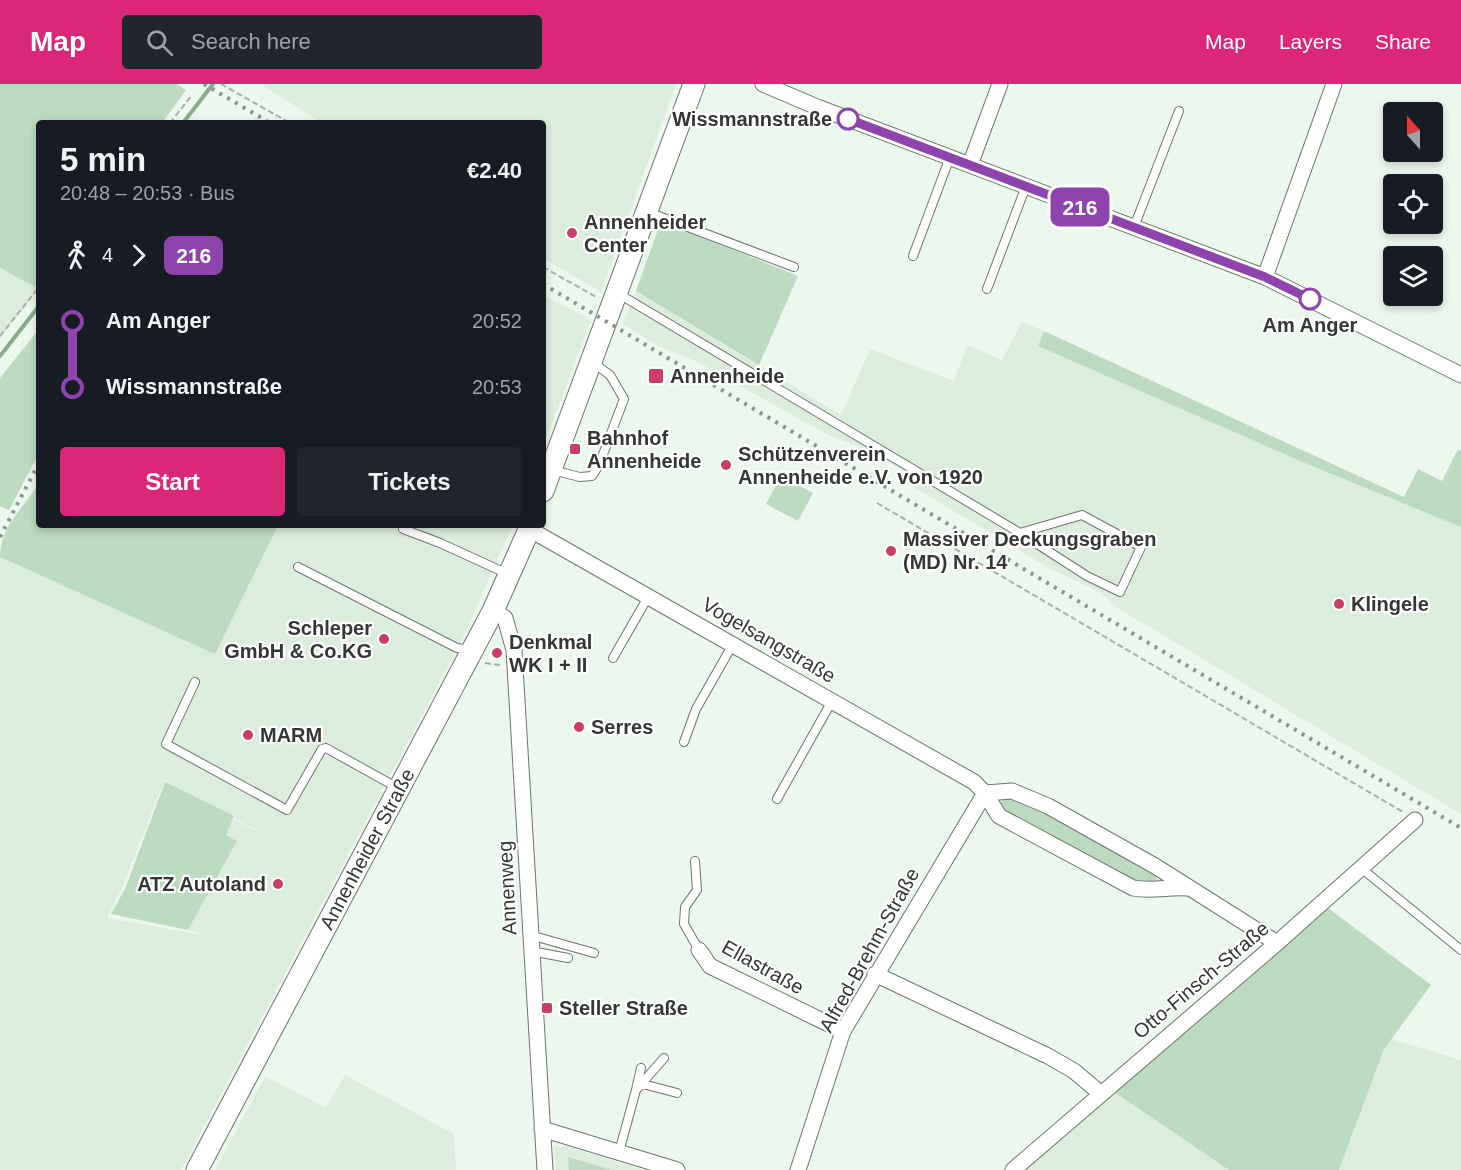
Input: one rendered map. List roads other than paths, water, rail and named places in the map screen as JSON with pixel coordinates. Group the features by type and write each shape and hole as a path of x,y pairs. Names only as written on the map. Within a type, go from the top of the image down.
{"street":[{"path":"546,481 694,84"},
{"path":"764,84 1265,277 1461,375"},
{"path":"970,165 1000,84"},
{"path":"1265,277 1334,84"},
{"name":"Annenheider Straße","path":"197,1170 493,611 530,528"},
{"name":"Vogelsangstraße","path":"532,528 974,782 985,792 999,816 1133,888 1153,891 1174,887 1188,888"},
{"name":"Annenweg","path":"493,611 505,618 514,650 545,1170"},
{"path":"985,792 1012,791 1048,806 1155,866 1277,943"},
{"name":"Alfred-Brehm-Straße","path":"798,1170 843,1031 985,792"},
{"name":"Otto-Finsch-Straße","path":"1012,1170 1277,943 1415,820"},
{"name":"Ellastraße","path":"699,950 710,966 843,1031"},
{"path":"875,975 1048,1056 1074,1071 1100,1093"},
{"path":"542,1129 619,1152 646,1166 677,1170"}],"lane":[{"path":"1134,227 1179,111"},
{"path":"913,256 950,157"},
{"path":"987,289 1026,186"},
{"path":"648,212 794,267"},
{"path":"615,300 961,497 1087,576 1120,592 1141,547 1082,515 1020,533"},
{"path":"546,481 592,476 603,454 624,399 610,375 592,362"},
{"path":"403,529 440,543 509,575"},
{"path":"298,567 470,653"},
{"path":"613,658 649,596"},
{"path":"684,742 696,709 733,644"},
{"path":"195,682 166,744 265,799 286,810 322,749 326,748 399,789"},
{"path":"777,799 832,700"},
{"path":"695,861 698,890 685,908 684,924 699,950"},
{"path":"1361,868 1461,950"},
{"path":"530,935 594,953"},
{"path":"531,951 568,958"},
{"path":"636,1090 664,1058"},
{"path":"619,1152 641,1068"},
{"path":"643,1084 677,1093"}],"waterway":[{"path":"185,120 213,84"},
{"path":"0,356 36,310"}],"railway":[{"path":"204,84 265,120"},
{"path":"546,286 1461,828"},
{"path":"0,537 36,469"}],"place":[{"name":"Wissmannstraße","path":"848,119"},
{"name":"Annenheider Center","path":"572,233"},
{"name":"Am Anger","path":"1310,299"},
{"name":"Annenheide","path":"656,376"},
{"name":"Bahnhof Annenheide","path":"575,449"},
{"name":"Schützenverein Annenheide e.V. von 1920","path":"726,465"},
{"name":"Massiver Deckungsgraben (MD) Nr. 14","path":"891,551"},
{"name":"Klingele","path":"1339,604"},
{"name":"Schleper GmbH & Co.KG","path":"384,639"},
{"name":"Denkmal WK I + II","path":"497,653"},
{"name":"Serres","path":"579,727"},
{"name":"MARM","path":"248,735"},
{"name":"ATZ Autoland","path":"278,884"},
{"name":"Steller Straße","path":"547,1008"}]}
